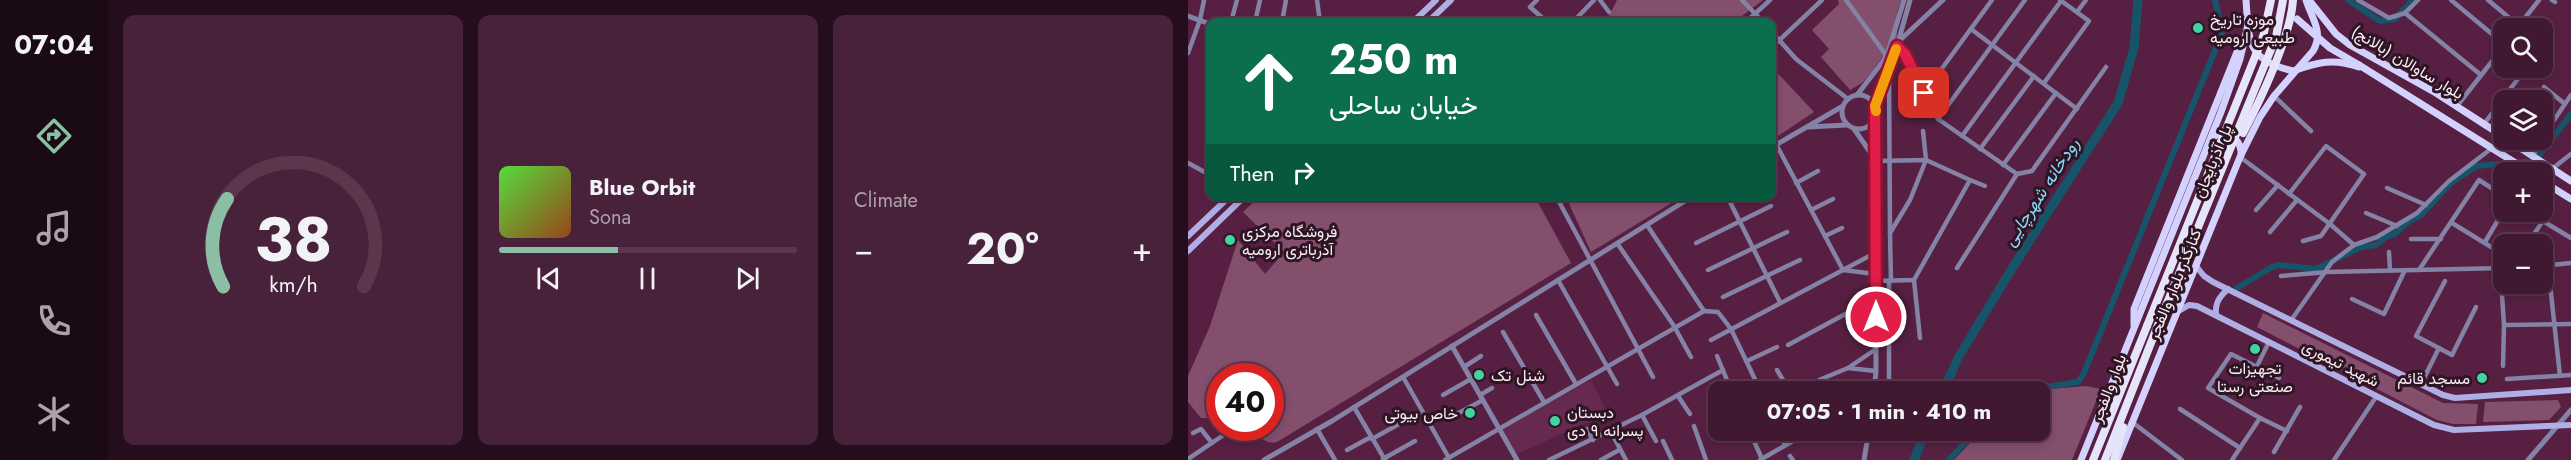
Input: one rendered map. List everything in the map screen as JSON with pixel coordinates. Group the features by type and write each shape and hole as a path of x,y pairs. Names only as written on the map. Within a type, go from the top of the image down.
{"highway":[{"name":"پل آذربایجان","path":"2147,326 2246,83 2263,38 2271,0"},
{"name":"پل آذربایجان","path":"2156,330 2226,164 2276,37 2283,0"},
{"path":"2226,164 2245,129 2273,66 2287,28 2293,0"},
{"name":"بلوار والفجر","path":"2093,460 2147,326"},
{"name":"بلوار والفجر","path":"2105,460 2156,330"},
{"path":"2116,460 2130,398"}],"main road":[{"path":"1417,18 1436,0"},
{"path":"2246,0 2249,42 2256,53 2273,64 2293,71 2319,62 2345,62 2368,70"},
{"name":"بلوار ساوالان (بالانج)","path":"2283,0 2297,19 2313,34 2514,162"},
{"name":"کنارگذر بلوار والفجر","path":"2116,460 2240,157 2260,117 2274,96 2318,43 2319,33 2308,0"},
{"name":"بلوار ساوالان (بالانج)","path":"2308,0 2336,34 2350,45 2436,93 2493,130"},
{"path":"1432,18 1447,2"},
{"path":"2134,330 2134,309 2248,25"},
{"name":"کنارگذر بلوار والفجر","path":"2081,460 2221,112 2240,59 2248,25"},
{"path":"2426,107 2426,99 2436,93"},
{"path":"2221,112 2223,120 2235,128 2242,128 2260,117"},
{"path":"2209,142 2219,133 2231,136 2240,146 2240,157"},
{"path":"2524,150 2542,162"},
{"path":"2553,170 2571,181"},
{"path":"2553,188 2571,200"},
{"path":"1188,236 1225,201"},
{"path":"1188,251 1240,201"},
{"path":"2196,266 2204,276 2228,289 2443,395 2455,398 2571,390"},
{"path":"2216,315 2215,304 2228,289"},
{"name":"شهید تیموری","path":"2176,312 2189,305 2216,315 2434,425 2454,430 2571,425"},
{"path":"2105,431 2121,360"}],"street":[{"path":"1188,53 1200,20 1204,0"},
{"path":"1232,18 1237,0"},
{"path":"1256,18 1260,0"},
{"path":"1283,18 1286,0"},
{"path":"1317,0 1319,18"},
{"path":"1537,0 1530,7 1542,18"},
{"path":"1577,18 1594,0"},
{"path":"1600,0 1609,12"},
{"path":"1742,0 1759,18"},
{"path":"1750,18 1770,0"},
{"path":"1776,43 1822,0"},
{"path":"1846,0 1886,55"},
{"path":"1776,145 1843,106 1848,99 1857,95 1886,55 1904,0"},
{"path":"1875,381 1875,106 1898,43 1910,0"},
{"path":"1898,43 1943,0"},
{"path":"1924,93 1992,0"},
{"path":"1938,119 2025,0"},
{"path":"1962,136 2060,0 2089,21 2044,83"},
{"path":"2077,12 2086,0"},
{"path":"2358,0 2389,18 2405,13 2418,0"},
{"path":"2451,0 2493,36"},
{"path":"2488,0 2508,18"},
{"path":"2525,18 2539,0"},
{"path":"2405,13 2481,75"},
{"path":"1188,16 1206,22"},
{"path":"1905,16 1910,21 1918,22"},
{"path":"1971,29 1994,44 2077,109"},
{"path":"1776,37 1796,59 1848,99"},
{"path":"1898,43 1938,119 2017,174 2032,171 2106,67"},
{"path":"2457,106 2493,59"},
{"path":"1888,381 1889,64"},
{"path":"1980,148 2034,76"},
{"path":"2484,124 2518,78"},
{"path":"2544,87 2565,104"},
{"path":"2003,165 2056,93"},
{"path":"1857,95 1870,98 1875,106"},
{"path":"2553,120 2571,95"},
{"path":"2274,96 2311,131"},
{"path":"1843,106 1842,116 1876,160"},
{"path":"1854,129 1867,127 1875,117"},
{"path":"1805,127 1847,124"},
{"path":"1890,233 1910,200 1926,160 1923,131"},
{"path":"2289,194 2326,146 2364,174 2321,236 2303,241"},
{"path":"2292,319 2332,262 2354,245 2377,237 2397,226 2426,205 2449,181 2492,148"},
{"path":"1776,149 1843,270"},
{"path":"2533,156 2536,150"},
{"path":"2553,168 2571,154"},
{"path":"2240,157 2330,224 2354,245"},
{"path":"1876,160 1926,160 1985,186"},
{"path":"1188,163 1206,173"},
{"path":"1796,183 1818,171"},
{"path":"1957,268 2017,174"},
{"path":"1920,338 1914,280 1970,180"},
{"path":"2419,270 2479,180 2493,189"},
{"path":"2256,210 2278,185"},
{"path":"2387,188 2426,205"},
{"path":"1810,210 1833,200"},
{"path":"2270,232 2297,200"},
{"path":"1559,201 1653,376"},
{"path":"1264,460 1403,377 1685,201"},
{"path":"1729,201 1780,302"},
{"path":"1696,243 1771,206"},
{"path":"2366,213 2397,226"},
{"path":"2485,242 2497,222"},
{"path":"2545,222 2571,238"},
{"path":"2452,223 2493,247"},
{"path":"1647,225 1704,311"},
{"path":"1825,237 1842,228"},
{"path":"1708,270 1787,232"},
{"path":"2411,239 2441,239"},
{"path":"1617,243 1674,326 1690,357"},
{"path":"2390,252 2390,270"},
{"path":"1711,340 1875,253"},
{"path":"1723,297 1800,260"},
{"path":"2553,265 2571,264"},
{"path":"2281,276 2327,272 2493,268"},
{"path":"1843,270 1875,274"},
{"path":"2352,299 2384,314 2405,270"},
{"path":"1558,280 1617,384"},
{"path":"1875,281 1914,280"},
{"path":"2445,281 2416,336 2452,355 2476,308"},
{"path":"2551,294 2560,376"},
{"path":"2502,296 2503,366"},
{"path":"1788,345 1875,298"},
{"path":"1403,377 1448,459 1674,326 1704,311 1718,312 1731,328 1756,381"},
{"path":"1852,311 1876,317"},
{"path":"1536,315 1576,384"},
{"path":"2504,325 2571,324"},
{"path":"1503,332 1544,402"},
{"path":"2258,366 2269,341"},
{"path":"1452,346 1516,460"},
{"path":"1747,361 1777,347"},
{"path":"2421,384 2439,348"},
{"path":"1819,380 1848,368 1876,350"},
{"path":"2279,378 2231,354 2208,388 2286,431"},
{"path":"1464,367 1481,356"},
{"path":"1717,356 1728,381"},
{"path":"1848,368 1876,370"},
{"path":"1549,460 1642,415 1723,370"},
{"path":"1777,370 1784,381"},
{"path":"2507,379 2571,375"},
{"path":"1443,395 1471,379"},
{"path":"1455,415 1492,388"},
{"path":"1678,396 1690,414"},
{"path":"2334,460 2376,397"},
{"path":"1354,407 1384,460 1415,441"},
{"path":"2274,453 2300,407"},
{"path":"2180,409 2240,448"},
{"path":"2528,460 2571,410"},
{"path":"1642,415 1656,441"},
{"path":"2232,460 2260,418"},
{"path":"2132,422 2182,460"},
{"path":"1347,450 1399,424"},
{"path":"1694,426 1706,460"},
{"path":"1193,433 1201,429 1212,443"},
{"path":"1317,429 1335,460"},
{"path":"1587,429 1593,440"},
{"path":"1610,430 1626,460"},
{"path":"1188,459 1215,441"},
{"path":"1663,441 1672,460"},
{"path":"1753,441 1761,460 1792,441"},
{"path":"1783,441 1785,445"},
{"path":"1864,460 1868,441"},
{"path":"1601,460 1619,450"}],"shaded area":[{"path":"1617,0 1763,0 1739,18 1608,18"},
{"path":"1838,0 1901,0 1897,13 1897,37 1870,74 1862,83 1850,90 1821,57 1829,49 1812,30 1839,4"},
{"path":"1776,71 1814,112 1776,137"},
{"path":"1255,201 1537,201 1571,263 1284,438 1284,363 1206,363 1206,418 1201,418 1188,402 1188,376 1210,326 1238,240 1265,274 1284,252 1243,212"},
{"path":"1568,201 1674,201 1591,252"},
{"path":"2263,313 2443,403 2478,404 2476,424 2453,424 2437,420 2257,327"},
{"name":"دبستان پسرانه ۹ دی","path":"1591,380 1608,413 1513,456 1502,431 1504,428"},
{"path":"2086,386 2101,389 2072,460 1954,460 1972,441 2050,441 2050,389"},
{"path":"2558,400 2561,407 2549,420 2483,422 2485,402"}],"waterway":[{"name":"رودخانه شهرچایی","path":"1948,381 1958,358 2011,270 2118,103 2134,48 2138,0"},
{"path":"2050,386 2078,382 2084,373 2220,38 2222,31 2215,0"},
{"path":"2348,0 2380,21 2395,19 2413,0"},
{"path":"2237,288 2272,267 2279,265 2316,269 2361,247 2376,245 2421,215 2451,183 2476,166 2535,161 2571,114"},
{"name":"رودخانه شهرچایی","path":"1914,460 1922,441"},
{"path":"1949,460 1966,441"}],"slow traffic":[{"path":"1876,111 1875,106 1896,49"}],"place":[{"name":"موزه تاریخ طبیعی ارومیه","path":"2198,28"},
{"name":"فروشگاه مرکزی آذرباتری ارومیه","path":"1230,240"},
{"name":"تجهیزات صنعتی رستا","path":"2255,349"},
{"name":"شنل تک","path":"1479,375"},
{"name":"مسجد قائم","path":"2482,378"},
{"name":"خاص بیوتی","path":"1470,413"},
{"name":"دبستان پسرانه ۹ دی","path":"1555,421"}],"route":[{"path":"1876,317 1875,106 1897,46 1905,54 1924,93"}]}
